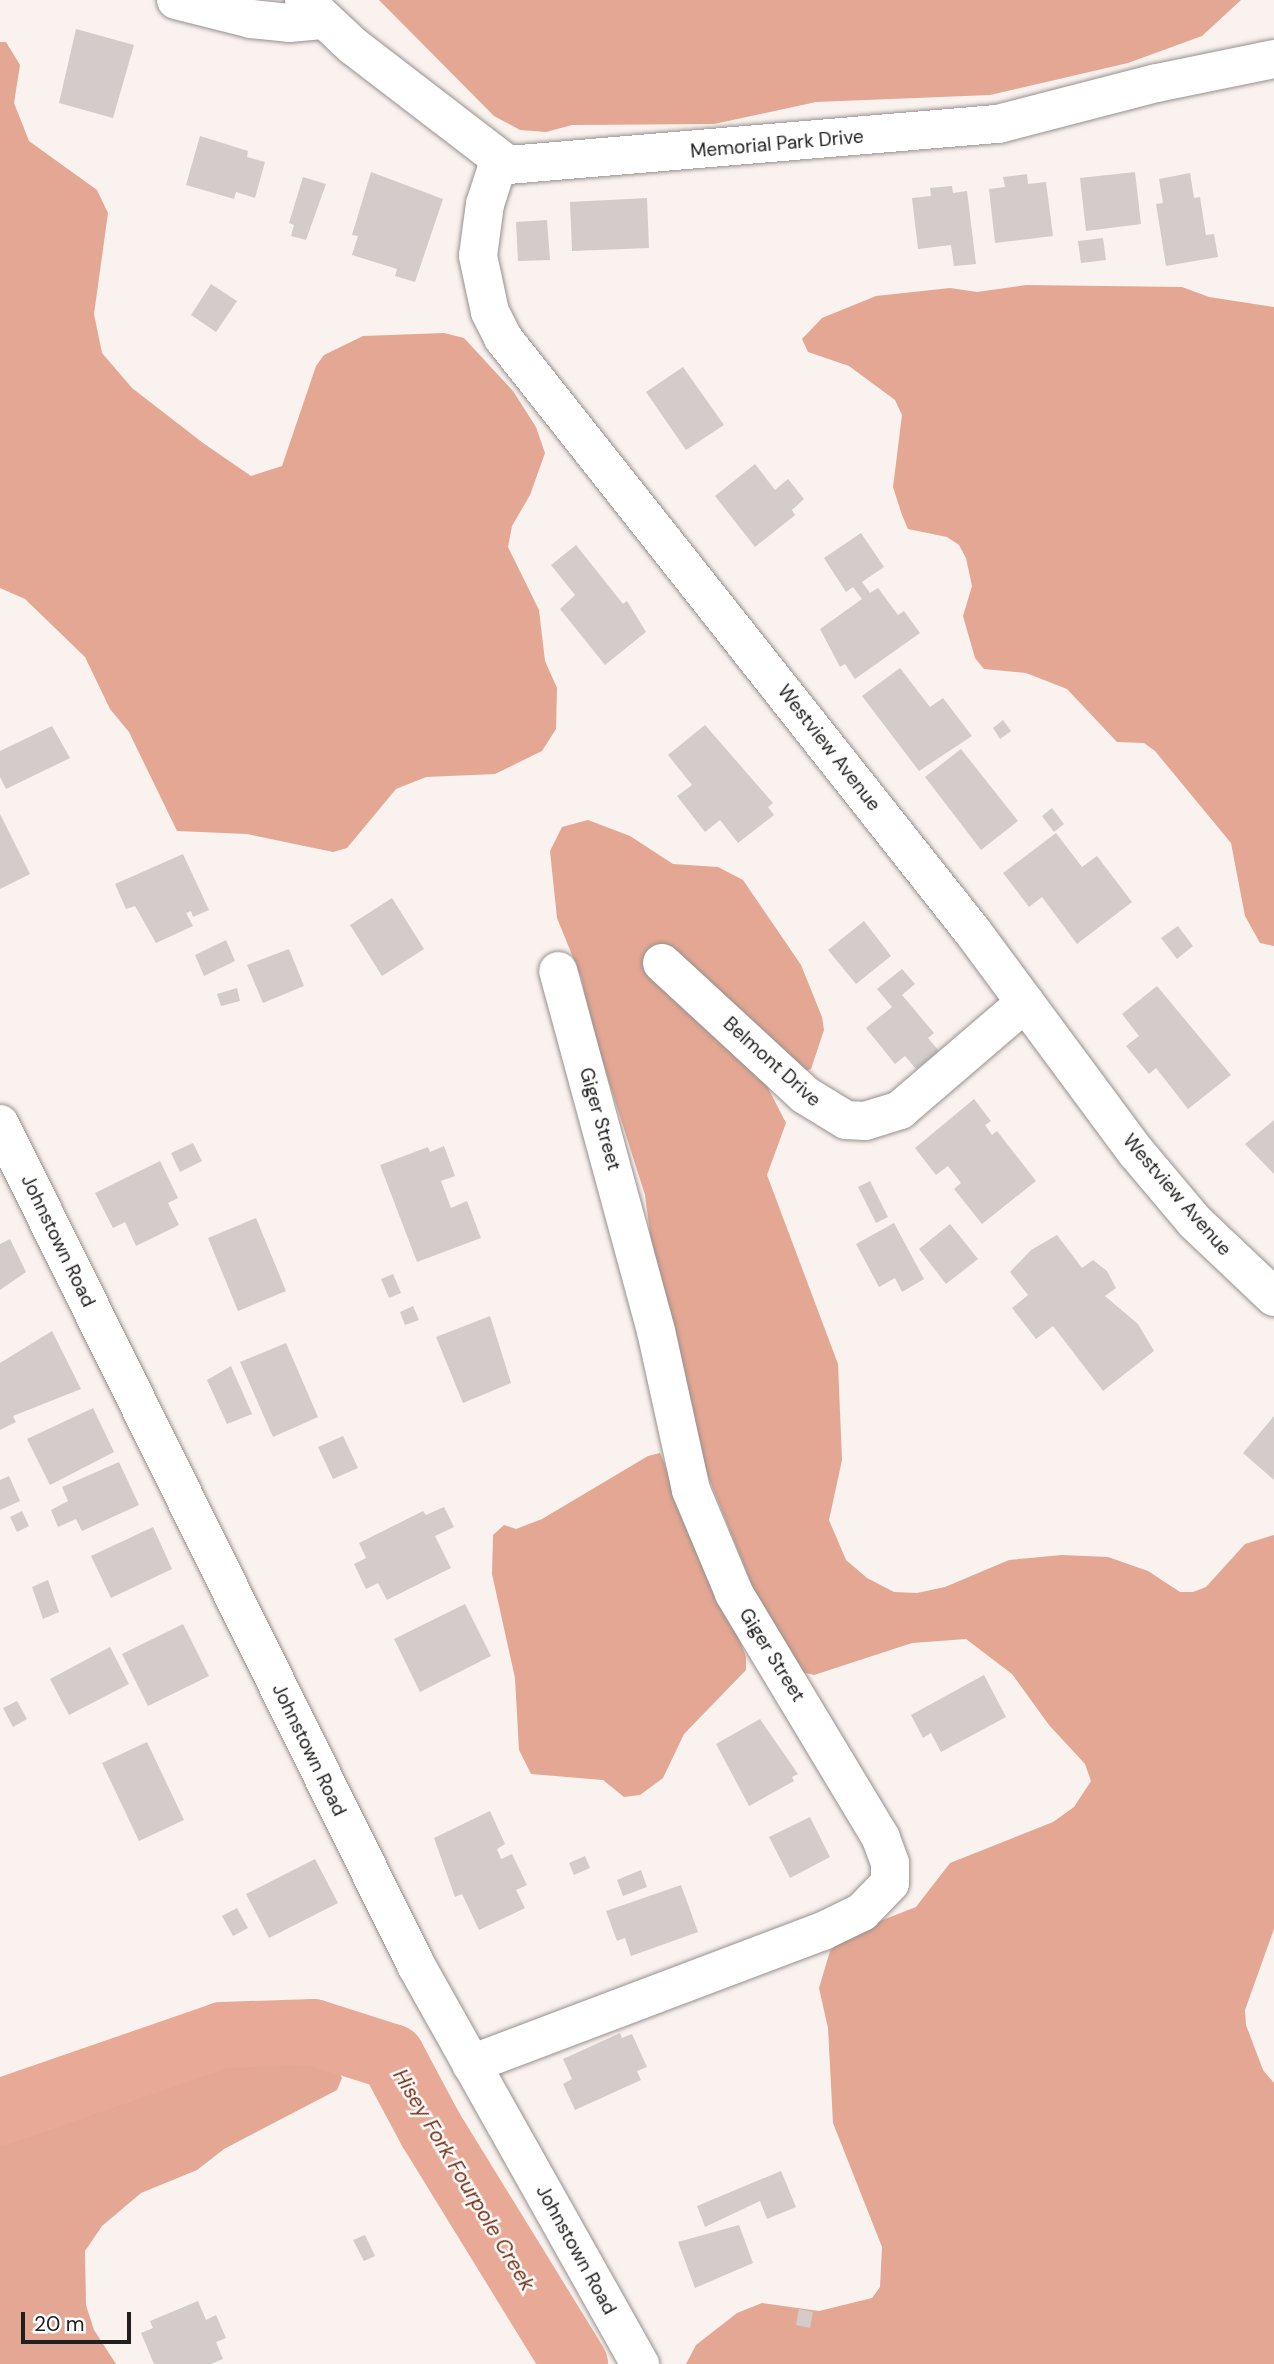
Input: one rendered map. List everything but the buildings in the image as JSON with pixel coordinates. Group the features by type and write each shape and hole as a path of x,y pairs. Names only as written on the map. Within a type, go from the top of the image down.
{"street":[{"path":"176,0 251,19 289,23 313,10 433,103 499,161"},
{"name":"Memorial Park Drive","path":"499,161 523,166 998,124 1157,83 1274,59"},
{"name":"Westview Avenue","path":"499,161 485,204 478,256 490,312 503,338 819,734 1169,1192 1274,1297"},
{"name":"Belmont Drive","path":"662,963 805,1095 846,1120 865,1121 900,1110 1025,1003"},
{"name":"Giger Street","path":"471,2064 821,1932 862,1912 890,1883 890,1863 881,1838 734,1593 691,1490 656,1331 558,971"},
{"name":"Johnstown Road","path":"0,1124 375,1884 471,2064 640,2364"}],"shaded area":[{"path":"379,0 1241,0 1202,36 1128,63 990,95 816,102 714,124 572,125 546,132 520,130 494,116"},
{"path":"0,42 6,42 20,65 14,103 29,141 97,190 108,213 94,314 102,353 132,388 251,476 282,466 316,366 324,355 363,336 444,333 464,338 513,391 536,427 545,453 530,495 512,526 508,547 539,610 545,661 557,688 556,729 542,751 495,774 426,777 396,789 347,848 333,852 247,834 177,831 129,732 110,709 85,657 25,599 0,588"},
{"path":"1026,285 1182,287 1209,297 1274,307 1274,946 1260,943 1245,916 1231,843 1155,751 1144,743 1117,742 1067,689 1026,673 984,669 975,658 963,616 972,586 966,558 959,545 947,537 908,529 893,487 902,415 895,400 849,366 808,352 802,339 822,318 876,296 950,288 977,292"},
{"path":"588,820 630,836 673,864 718,867 743,880 801,965 822,1017 824,1030 811,1069 766,1084 786,1123 767,1175 838,1364 842,1460 829,1520 846,1560 867,1578 894,1592 917,1593 945,1587 1009,1560 1062,1555 1108,1557 1148,1571 1180,1592 1193,1592 1206,1587 1245,1544 1274,1535 1274,1929 1245,2010 1246,2025 1263,2070 1274,2083 1274,2364 686,2364 696,2345 737,2313 762,2303 819,2311 872,2298 880,2287 882,2247 833,2123 828,2028 819,1988 830,1951 849,1933 916,1907 950,1863 1053,1822 1074,1807 1091,1781 1085,1764 1049,1725 1012,1674 966,1639 912,1643 814,1675 801,1672 774,1640 699,1454 656,1279 645,1195 592,1028 581,977 557,918 550,851 562,827"},
{"path":"660,1453 736,1630 746,1657 746,1670 684,1734 663,1778 640,1795 624,1797 603,1780 531,1774 519,1750 515,1678 492,1574 493,1535 504,1525 516,1529 542,1519 648,1456"},
{"path":"243,2041 272,2042 329,2055 342,2078 337,2090 224,2149 197,2170 141,2193 102,2226 85,2251 86,2305 94,2330 116,2364 0,2364 0,2142 154,2072"}],"waterway":[{"name":"Hisey Fork Fourpole Creek","path":"0,2112 222,2035 313,2032 392,2057 431,2130 575,2364"}]}
